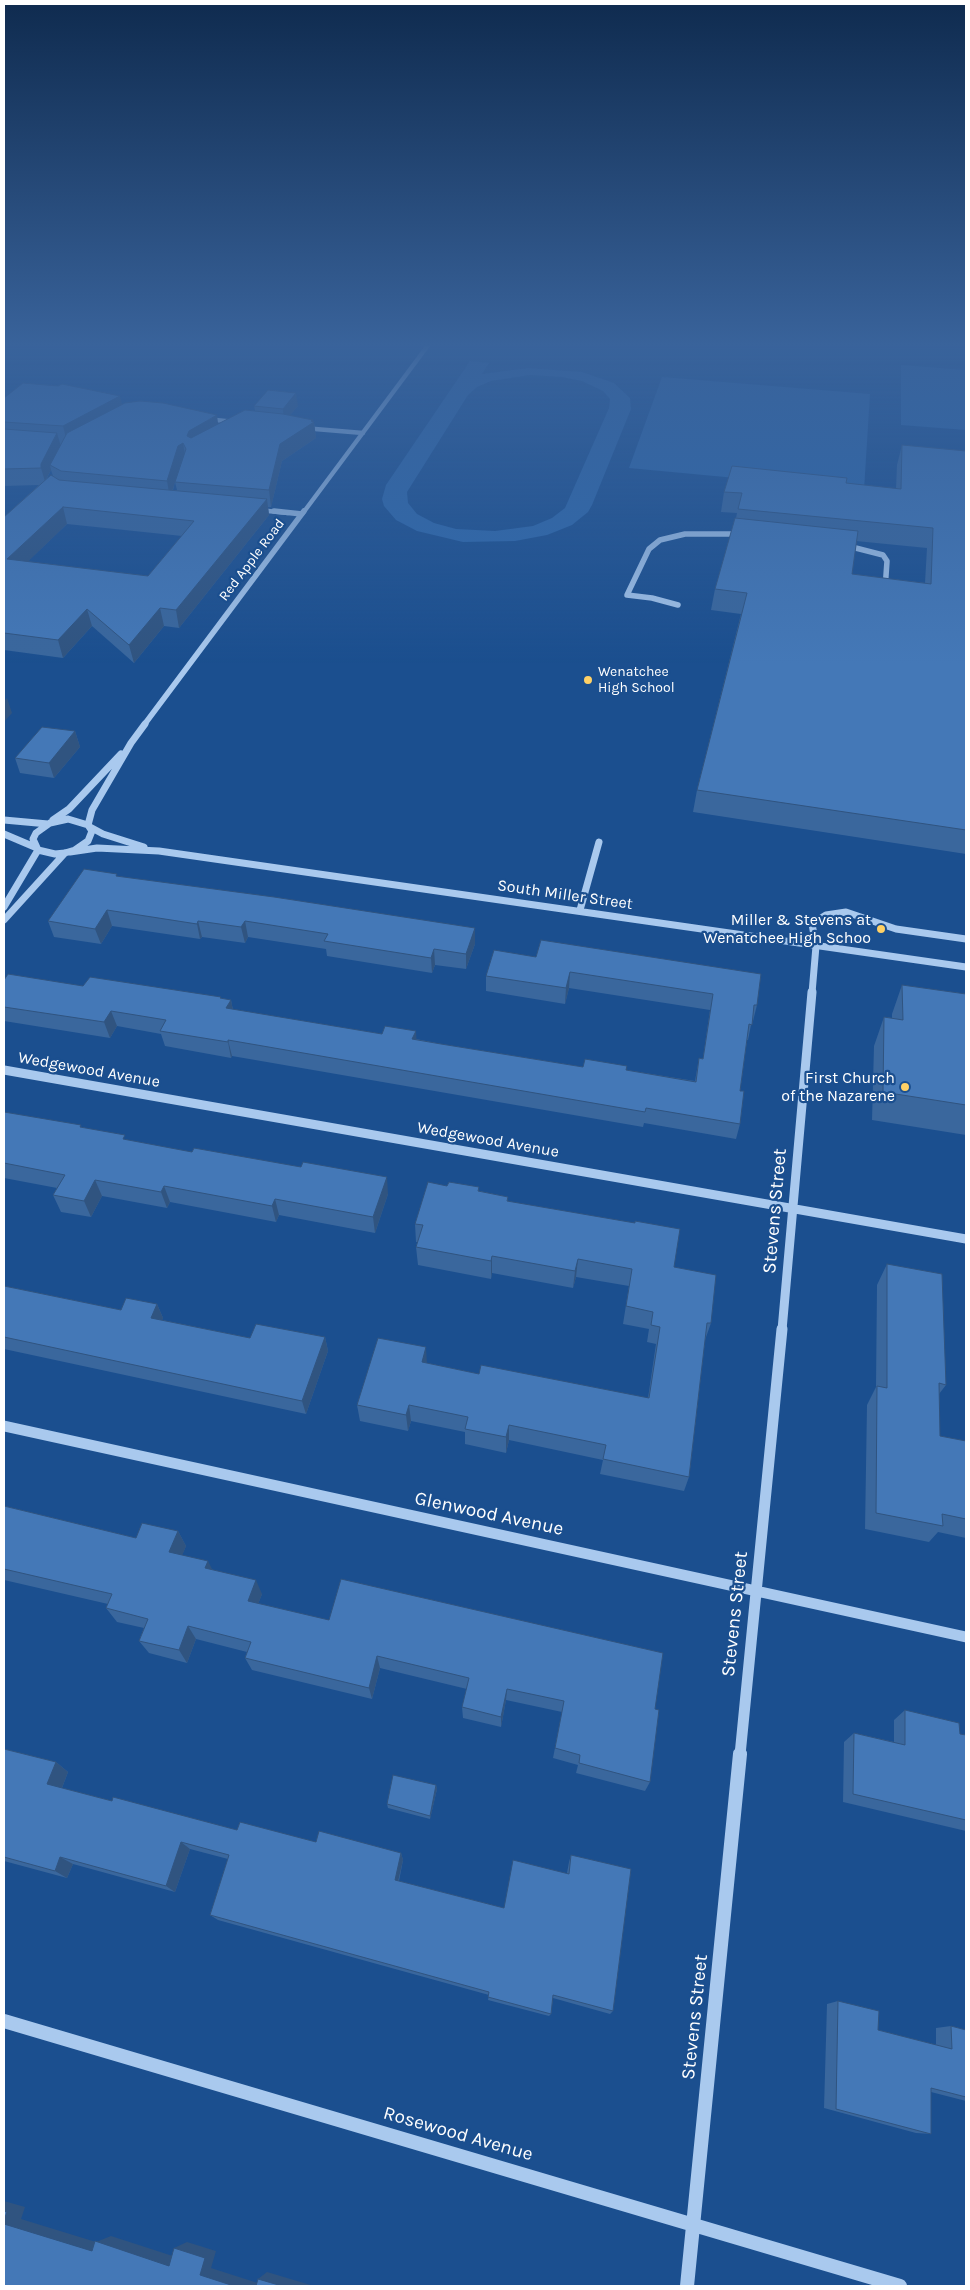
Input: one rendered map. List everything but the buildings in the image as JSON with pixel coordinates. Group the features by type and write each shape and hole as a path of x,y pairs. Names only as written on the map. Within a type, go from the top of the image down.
{"street":[{"name":"Red Apple Road","path":"38,849 33,839 36,833 69,809 131,743 349,451"},
{"path":"247,509 302,514"},
{"path":"678,606 652,598 627,595 649,549 654,544 660,540 685,534 724,533 753,536"},
{"path":"838,544 883,555 887,561 885,593"},
{"name":"Red Apple Road","path":"68,853 88,841 91,836 89,826 92,810 131,743"},
{"path":"4,820 49,823 68,819 89,826"},
{"name":"South Miller Street","path":"89,826 103,834 159,851"},
{"path":"4,834 38,849 4,906"},
{"path":"580,910 599,842"},
{"name":"South Miller Street","path":"38,849 55,854 97,848 159,851 580,910 966,967"},
{"path":"4,920 68,853"},
{"name":"Stevens Street","path":"687,2286 794,1209 816,946 812,924 826,915 846,912 896,929 966,939"},
{"name":"Wedgewood Avenue","path":"4,1070 966,1239"},
{"name":"Glenwood Avenue","path":"4,1426 966,1638"},
{"name":"Rosewood Avenue","path":"4,2021 900,2286"}],"shaded area":[{"path":"409,451 433,451 407,492 408,503 417,514 434,523 456,529 495,531 533,526 552,518 565,508 590,451 614,451 588,512 572,525 547,535 515,541 463,542 417,531 396,520 384,506 382,499 386,485"},
{"path":"635,451 866,451 864,490 629,468"}],"place":[{"name":"Wenatchee High School","path":"588,680"},
{"name":"Miller & Stevens at Wenatchee High Schoo","path":"881,929"},
{"name":"First Church of the Nazarene","path":"905,1087"}]}
